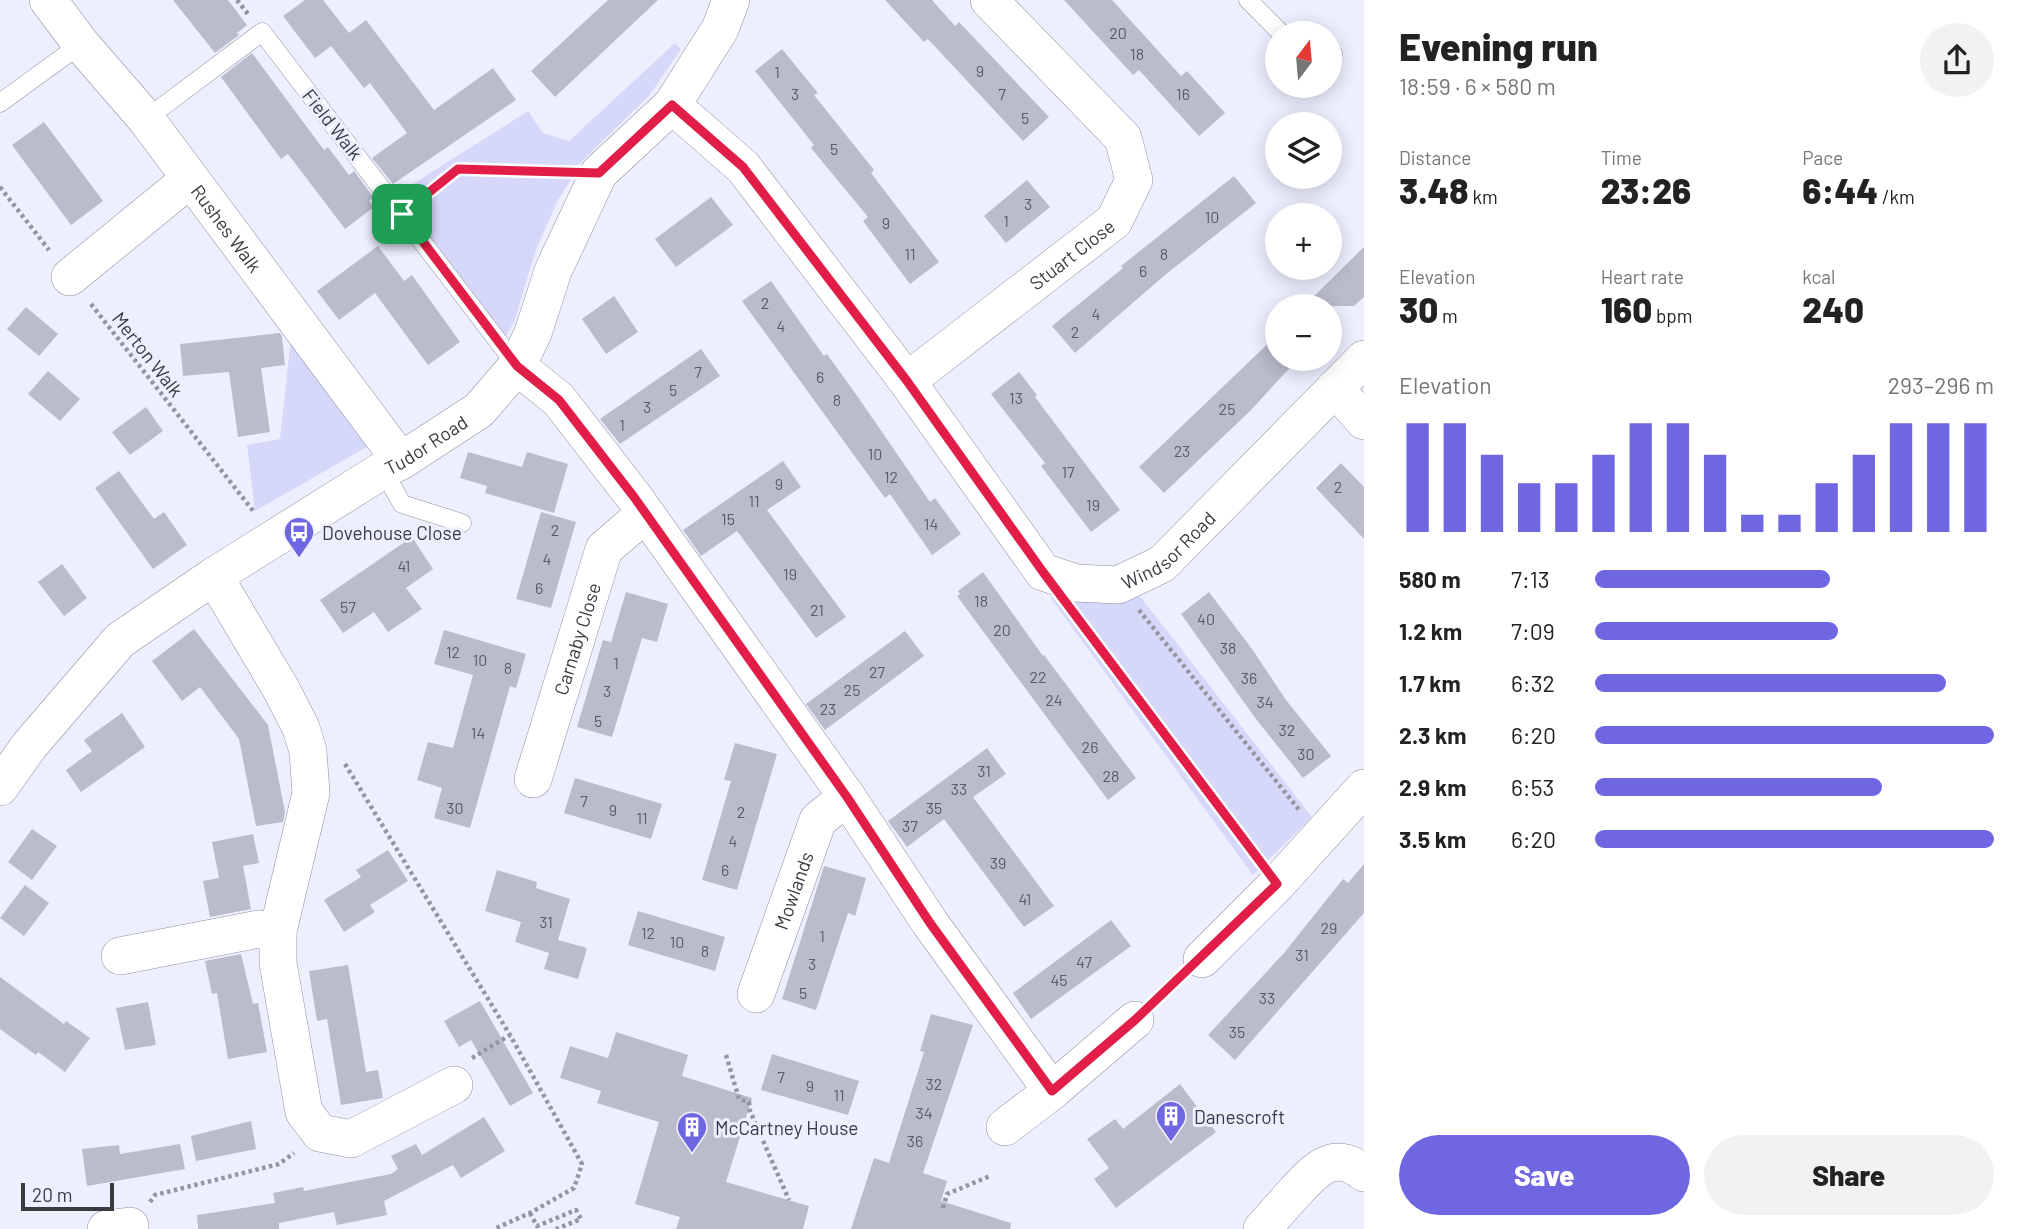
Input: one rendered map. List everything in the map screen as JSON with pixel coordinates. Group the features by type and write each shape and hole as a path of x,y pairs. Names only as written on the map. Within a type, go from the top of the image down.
{"street":[{"name":"Rushes Walk","path":"48,0 81,44 146,119 190,178 392,466"},
{"name":"Tudor Road","path":"0,787 29,746 120,639 214,576 478,410 517,366 533,333 553,271 599,173 672,105 720,29 731,0"},
{"name":"Stuart Close","path":"907,381 1114,221 1134,180 1123,138 989,0"},
{"path":"672,105 743,167 907,381 1043,572"},
{"path":"70,276 190,178"},
{"name":"Windsor Road","path":"1043,572 1076,583 1118,585 1163,564 1364,359"},
{"path":"517,366 559,400 645,514 847,797 930,923 1052,1091"},
{"path":"1335,388 1364,421"},
{"name":"Carnaby Close","path":"533,779 604,549 645,514"},
{"path":"214,576 281,689 301,728 308,751 311,793 278,931 278,963 304,1112 320,1133 351,1139 454,1085"},
{"path":"1202,959 1277,884 1364,788"},
{"name":"Mowlands","path":"756,994 818,820 847,797"},
{"path":"120,956 259,929 278,931"},
{"path":"1005,1127 1135,1020"},
{"path":"1262,1229 1316,1168 1337,1161 1355,1166 1364,1173"}],"lane":[{"path":"1248,0 1269,21"},
{"name":"Field Walk","path":"146,119 262,32 517,366"},
{"path":"0,103 81,44"},
{"path":"392,466 402,504 462,523"}],"path":[{"path":"402,214 458,169 599,173"},
{"name":"Merton Walk","path":"0,187 275,538"},
{"path":"1043,572 1277,884"},
{"path":"1118,585 1320,836"},
{"path":"341,758 510,1035 582,1164 574,1188 530,1213 494,1229"},
{"path":"1135,1020 1202,959"},
{"path":"454,1085 458,1066 510,1035"},
{"path":"726,1055 739,1099 749,1102 750,1111 789,1200"},
{"path":"118,1227 155,1195 279,1164 320,1133"},
{"path":"943,1208 947,1194 990,1176"},
{"path":"530,1213 537,1226 576,1210 581,1219 556,1229"}],"shaded area":[{"path":"675,43 681,49 649,96 582,161 557,202 536,250 514,322 503,341 394,196 528,111 543,133 569,141"},
{"path":"291,338 372,444 255,511 247,445 280,439"},
{"path":"1139,595 1312,817 1253,875 1050,597"}],"building":[{"path":"173,0 228,0 247,25 237,33 239,35 215,53"},
{"path":"305,0 323,0 349,33 366,20 434,110 493,68 516,100 393,184 372,158 407,133 370,83 364,88 331,46 315,58 283,16"},
{"path":"608,0 658,0 555,97 531,71"},
{"path":"885,0 932,0 955,26 959,22 1049,117 1023,141 928,39 924,42"},
{"path":"1064,0 1112,0 1181,76 1187,71 1225,113 1199,136 1139,70 1133,75"},
{"path":"782,49 818,93 814,95 874,170 871,173 939,262 910,284 863,221 868,217 811,148 814,145 755,71"},
{"path":"252,53 324,150 328,147 349,175 354,171 374,198 369,201 374,207 345,229 288,154 281,159 221,77"},
{"path":"44,122 103,201 71,225 12,145"},
{"path":"1234,176 1256,203 1165,275 1075,353 1052,326 1123,268 1121,266"},
{"path":"1027,180 1050,207 1006,243 984,216"},
{"path":"711,197 733,225 676,267 655,239"},
{"path":"378,246 404,281 412,275 460,342 428,365 375,293 339,320 317,291"},
{"path":"1364,247 1364,297 1354,306 1342,306 1342,294 1316,294 1330,280 1342,280 1342,269"},
{"path":"771,281 824,356 827,354 930,502 935,498 961,534 932,555 890,494 885,498 742,301"},
{"path":"614,296 638,332 606,354 582,319"},
{"path":"26,307 58,334 39,356 7,329"},
{"path":"280,333 285,365 261,368 270,432 238,437 229,372 183,376 180,344"},
{"path":"1265,346 1265,371 1287,371 1250,411 1164,493 1139,467"},
{"path":"701,349 720,376 620,444 600,419"},
{"path":"48,371 80,399 60,421 28,394"},
{"path":"1019,372 1120,510 1091,532 1041,466 1045,463 991,394"},
{"path":"146,407 163,431 130,455 112,432"},
{"path":"468,452 522,467 527,452 568,464 554,513 485,493 487,486 460,478"},
{"path":"783,461 801,487 767,510 846,617 816,638 737,531 701,556 683,530"},
{"path":"1341,463 1364,487 1364,539 1316,488"},
{"path":"119,471 154,519 164,512 187,545 153,569 95,488"},
{"path":"541,512 576,522 551,608 516,599"},
{"path":"412,537 433,569 406,588 422,609 388,632 374,612 343,633 320,600"},
{"path":"62,564 87,598 64,616 38,582"},
{"path":"983,572 1136,778 1108,800 957,596 960,594 958,591"},
{"path":"626,592 668,604 657,642 642,638 612,737 577,727 603,640 611,642"},
{"path":"1209,592 1286,700 1331,756 1303,778 1256,719 1181,614"},
{"path":"194,629 268,725 285,812 283,822 256,826 239,739 200,687 182,701 152,661"},
{"path":"444,630 526,654 516,688 510,686 470,828 434,818 442,788 417,780 428,742 453,748 473,675 434,664"},
{"path":"905,631 924,656 825,730 806,704"},
{"path":"122,713 145,747 81,792 66,770 92,751 84,740"},
{"path":"735,743 777,754 737,890 702,880 731,781 724,780"},
{"path":"987,748 1006,774 973,797 1054,906 1024,927 944,819 907,847 888,821"},
{"path":"575,778 662,804 651,839 564,813"},
{"path":"32,829 57,846 32,880 8,862"},
{"path":"253,834 259,863 243,866 251,909 210,917 203,881 219,878 212,842"},
{"path":"388,850 408,881 370,905 375,912 344,932 324,900 361,877 356,870"},
{"path":"1364,864 1364,913 1235,1060 1208,1035 1284,953 1343,879 1348,883"},
{"path":"824,866 866,878 855,916 848,913 816,1010 782,999"},
{"path":"497,870 537,882 536,888 570,899 558,940 587,948 578,979 544,969 549,953 515,942 521,922 485,911"},
{"path":"25,885 49,903 24,936 0,918"},
{"path":"638,911 725,937 715,971 628,945"},
{"path":"1111,920 1131,946 1031,1019 1013,993"},
{"path":"241,954 253,1004 258,1003 267,1052 228,1059 217,993 212,994 205,961"},
{"path":"348,965 366,1072 378,1070 383,1098 341,1105 327,1019 317,1021 309,971"},
{"path":"0,977 64,1024 66,1021 90,1038 65,1072 0,1029"},
{"path":"480,1001 533,1093 510,1106 471,1040 459,1047 444,1021"},
{"path":"148,1002 156,1045 125,1050 116,1008"},
{"path":"931,1014 973,1025 923,1173 947,1181 941,1201 1011,1223 1010,1229 851,1229 874,1158 889,1163 924,1052 920,1051"},
{"name":"McCartney House","path":"616,1032 688,1055 682,1076 752,1098 726,1182 809,1206 803,1229 676,1229 680,1217 635,1204 659,1122 597,1103 601,1091 560,1078 570,1046 608,1058"},
{"path":"772,1054 859,1081 848,1115 761,1090"},
{"name":"Danescroft","path":"1180,1084 1216,1132 1116,1208 1094,1179 1109,1168 1087,1139 1115,1119 1123,1129"},
{"path":"484,1117 505,1151 461,1178 453,1165 384,1201 387,1215 337,1225 334,1212 279,1223 279,1229 198,1229 197,1215 275,1203 273,1193 303,1187 304,1191 391,1174 398,1169 391,1156 416,1144 422,1155"},
{"path":"251,1121 256,1149 196,1161 191,1136"},
{"path":"180,1144 185,1169 87,1186 82,1149 119,1145 120,1154"}],"place":[{"name":"Dovehouse Close","path":"299,559"},
{"name":"Danescroft","path":"1171,1143"},
{"name":"McCartney House","path":"692,1154"}],"route":[{"path":"672,105 743,167 907,381 1043,572 1277,884 1202,959 1052,1091 930,923 847,797 634,497 559,400 517,366 402,214 458,169 599,173 672,105"}]}
